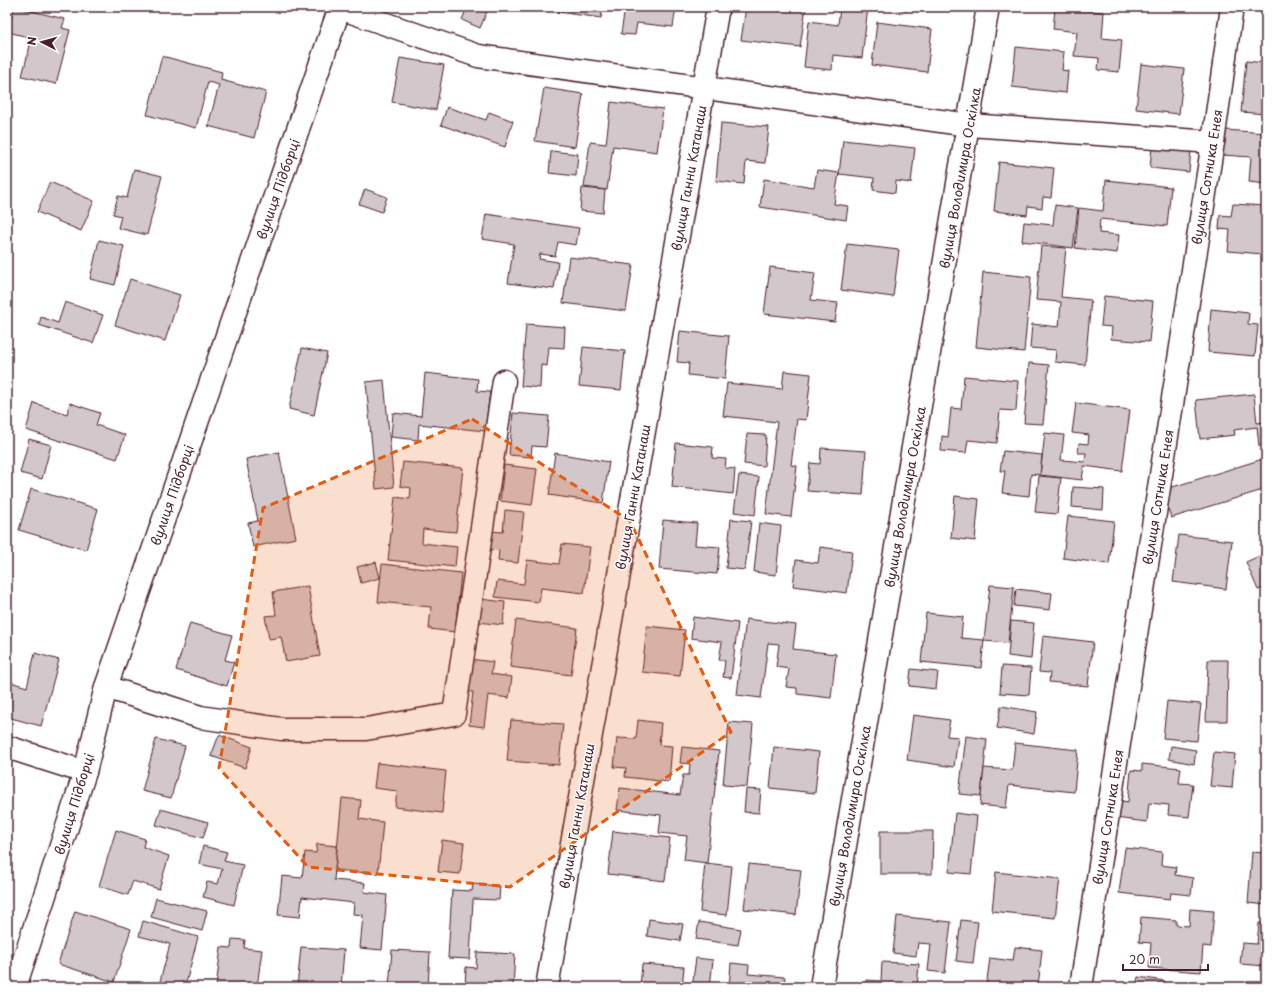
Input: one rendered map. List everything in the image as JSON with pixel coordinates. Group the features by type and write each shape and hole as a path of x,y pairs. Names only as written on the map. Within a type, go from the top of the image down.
{"street":[{"name":"вулиця Ганни Катанаш","path":"547,987 718,7"},
{"name":"вулиця Володимира Оскілка","path":"821,987 988,7"},
{"name":"вулиця Сотника Енея","path":"1081,987 1213,142 1232,7"},
{"path":"340,8 478,56 969,125 1213,142"},
{"name":"вулиця Підборці","path":"16,987 85,772 106,687 340,8"},
{"path":"106,687 200,717 280,728 366,729 454,714 504,381"},
{"path":"7,747 85,772"}],"highlighted area":[{"path":"472,419 630,521 731,732 510,887 308,867 219,768 263,508"}],"building":[{"path":"14,7 65,19 62,28 70,30 56,84 22,76 32,38 8,32"},
{"path":"467,7 489,7 480,28 462,20"},
{"path":"559,7 603,7 601,18 558,12"},
{"path":"625,7 676,7 673,27 637,23 635,35 621,34"},
{"path":"746,7 806,7 800,47 741,40"},
{"path":"840,7 868,7 862,58 833,55 832,70 804,67 809,21 838,25"},
{"path":"881,7 907,7 907,11"},
{"path":"1262,7 1266,7 1266,22 1263,23"},
{"path":"1055,8 1104,12 1102,38 1122,40 1119,72 1098,70 1099,58 1074,56 1077,32 1053,29"},
{"path":"877,22 932,29 927,72 872,65"},
{"path":"1016,47 1064,52 1062,70 1068,71 1066,93 1012,87"},
{"path":"162,56 222,72 221,80 266,92 254,138 208,126 219,85 208,82 196,128 147,115"},
{"path":"400,58 444,65 436,110 392,102"},
{"path":"1246,61 1266,63 1266,114 1241,112"},
{"path":"1141,64 1184,69 1179,114 1136,109"},
{"path":"544,88 583,94 575,147 535,141"},
{"path":"611,102 663,109 657,152 613,146 607,190 584,187 590,142 606,144"},
{"path":"447,107 486,120 489,112 513,121 505,147 441,125"},
{"path":"721,123 769,127 765,163 746,161 744,184 716,181"},
{"path":"1225,130 1266,133 1266,184 1249,182 1251,157 1222,155"},
{"path":"843,140 915,148 911,183 896,181 895,193 873,190 874,178 839,174"},
{"path":"1152,146 1191,150 1189,172 1150,168"},
{"path":"551,151 578,154 576,176 549,173"},
{"path":"999,162 1054,168 1051,198 1043,197 1042,208 1028,206 1027,215 994,211"},
{"path":"134,169 162,176 147,235 118,228 121,216 113,214 118,196 127,198"},
{"path":"817,170 839,173 834,204 848,206 846,220 760,207 764,179 814,187"},
{"path":"1106,180 1171,187 1167,226 1100,219 1099,233 1119,235 1117,253 1075,248 1079,208 1103,211"},
{"path":"50,182 94,201 81,231 37,212"},
{"path":"582,188 605,190 603,213 580,211"},
{"path":"365,189 387,197 382,212 359,204"},
{"path":"1233,204 1266,206 1266,247 1263,247 1262,254 1228,251 1230,230 1219,229 1220,215 1231,216"},
{"path":"1055,205 1078,208 1073,248 1022,241 1024,222 1053,225"},
{"path":"486,214 579,228 576,245 558,242 555,256 540,254 539,259 558,262 554,289 508,283 514,244 482,239"},
{"path":"99,240 124,246 115,285 90,279"},
{"path":"847,244 899,250 893,297 841,290"},
{"path":"1041,246 1066,248 1061,297 1091,300 1085,365 1055,362 1056,350 1030,348 1032,324 1059,327 1061,302 1036,300"},
{"path":"569,257 633,265 626,311 563,303"},
{"path":"770,267 815,273 811,300 838,303 835,322 764,314"},
{"path":"983,272 1031,277 1024,352 976,347"},
{"path":"1266,276 1266,316 1261,315"},
{"path":"130,279 180,295 165,341 115,325"},
{"path":"1104,296 1153,301 1149,342 1111,339 1112,327 1101,326"},
{"path":"65,302 103,315 93,343 39,325 41,317 58,323"},
{"path":"1211,309 1249,313 1248,324 1258,325 1255,356 1208,352"},
{"path":"526,324 565,327 564,348 549,347 547,366 541,365 540,388 521,386"},
{"path":"680,331 729,336 725,379 688,375 689,363 677,362"},
{"path":"583,347 625,351 621,390 579,386"},
{"path":"302,348 327,353 314,415 289,409"},
{"path":"1029,363 1049,365 1043,424 1024,423"},
{"path":"784,371 811,374 806,420 797,419 791,465 797,466 791,517 766,514 777,422 723,416 727,383 782,389"},
{"path":"425,373 478,379 477,391 490,392 485,431 419,424 418,440 391,437 393,413 421,416"},
{"path":"964,376 1018,381 1016,411 1000,410 997,443 968,440 966,453 941,451 942,436 948,437 951,408 961,409"},
{"path":"384,380 394,487 376,489 366,382"},
{"path":"1254,394 1257,423 1266,422 1266,445 1259,446 1257,427 1234,430 1235,435 1200,439 1196,400"},
{"path":"34,403 67,414 70,403 100,413 96,425 125,435 117,459 26,430"},
{"path":"1076,403 1130,410 1122,471 1084,466 1082,480 1040,475 1045,433 1064,435 1061,460 1085,462 1086,453 1078,453 1079,443 1088,444 1089,435 1072,433"},
{"path":"513,413 549,416 546,447 532,446 531,457 509,455"},
{"path":"747,434 766,435 764,466 744,464"},
{"path":"29,439 51,445 42,479 20,473"},
{"path":"676,443 713,447 712,458 726,459 725,468 735,469 733,494 672,487"},
{"path":"821,448 866,451 863,495 807,491 810,463 820,464"},
{"path":"1003,451 1042,455 1040,475 1031,474 1029,496 1002,493 1005,471 1000,471"},
{"path":"279,452 296,538 253,547 248,523 258,521 246,459"},
{"path":"555,453 609,462 603,503 549,495"},
{"path":"1266,458 1266,489 1171,518 1163,490"},
{"path":"403,462 463,468 456,532 423,529 422,543 457,547 455,567 388,560 395,497 410,499 411,488 400,486"},
{"path":"504,465 537,469 532,505 500,501"},
{"path":"739,475 759,477 755,515 734,512"},
{"path":"1039,476 1061,478 1057,514 1035,512"},
{"path":"1073,487 1104,489 1103,510 1072,507"},
{"path":"31,489 98,509 86,550 19,530"},
{"path":"955,496 979,499 975,541 951,538"},
{"path":"505,510 524,512 518,563 498,561 499,550 488,549 490,531 503,532"},
{"path":"1068,516 1114,521 1109,564 1063,558"},
{"path":"731,519 751,521 745,570 726,568"},
{"path":"663,520 697,523 695,545 720,547 717,574 659,569"},
{"path":"759,523 781,526 776,575 754,572"},
{"path":"1179,535 1232,541 1226,589 1173,582"},
{"path":"562,544 590,547 584,593 541,588 539,602 495,597 497,581 524,584 527,560 559,564"},
{"path":"820,547 852,551 847,593 793,586 796,560 818,563"},
{"path":"1266,553 1266,587 1258,590 1246,562"},
{"path":"376,562 380,578 361,583 357,567"},
{"path":"382,564 461,573 455,632 429,629 431,607 378,602"},
{"path":"990,585 1014,587 1008,643 984,641"},
{"path":"308,586 320,656 286,662 281,637 269,639 265,616 276,615 273,592"},
{"path":"1016,589 1052,593 1050,610 1014,606"},
{"path":"481,599 505,602 503,625 478,622"},
{"path":"926,613 963,617 961,638 984,640 981,668 921,662"},
{"path":"693,617 738,623 731,678 723,677 725,661 719,660 722,642 691,638"},
{"path":"746,619 796,625 793,649 836,654 831,698 797,694 797,688 786,687 789,669 776,667 779,644 768,643 761,698 737,695"},
{"path":"516,620 577,628 571,675 510,667"},
{"path":"1011,621 1034,623 1031,659 1008,656"},
{"path":"190,623 232,635 225,660 234,662 227,686 176,670"},
{"path":"647,626 685,630 680,676 642,672"},
{"path":"1043,636 1093,642 1088,686 1049,682 1050,673 1039,672"},
{"path":"35,653 59,660 41,726 7,717 7,681 27,687"},
{"path":"470,659 493,662 491,674 512,677 509,698 488,695 484,727 469,725 473,692 466,692"},
{"path":"1208,660 1228,660 1227,721 1206,721"},
{"path":"1002,666 1031,668 1029,695 1000,693"},
{"path":"911,669 938,672 936,689 909,686"},
{"path":"1167,701 1201,704 1197,741 1163,738"},
{"path":"1001,706 1037,712 1034,734 997,728"},
{"path":"913,715 950,720 947,736 958,737 954,767 907,760"},
{"path":"511,720 563,724 559,765 507,761"},
{"path":"638,720 661,723 659,745 672,746 669,782 625,777 626,768 614,767 617,738 636,739"},
{"path":"729,722 753,724 747,787 723,785"},
{"path":"219,735 252,747 245,768 211,756"},
{"path":"966,736 987,739 981,796 959,794"},
{"path":"156,739 185,746 171,798 142,791"},
{"path":"1015,743 1078,750 1074,792 1009,785 1006,808 980,805 984,768 1012,770"},
{"path":"1171,746 1196,750 1194,764 1169,759"},
{"path":"682,747 719,751 707,863 684,860 687,836 659,833 661,815 617,810 620,788 680,795 683,775 689,775 690,764 680,763"},
{"path":"774,747 819,752 815,793 770,788"},
{"path":"1214,752 1235,754 1232,788 1210,786"},
{"path":"377,763 446,771 442,813 395,807 397,791 374,788"},
{"path":"1142,764 1181,768 1179,783 1193,784 1189,817 1168,815 1169,805 1149,803 1147,822 1115,818 1117,800 1128,802 1131,770 1142,771"},
{"path":"746,789 761,790 759,813 744,812"},
{"path":"342,798 361,800 359,819 383,822 378,874 335,870"},
{"path":"161,809 208,822 203,838 156,825"},
{"path":"955,813 977,816 971,874 949,872"},
{"path":"116,830 145,839 143,847 169,856 159,889 133,881 128,895 99,886"},
{"path":"613,831 670,838 665,881 608,874"},
{"path":"880,831 933,831 932,874 880,874"},
{"path":"442,840 464,843 460,874 438,872"},
{"path":"317,844 337,846 334,880 365,883 364,892 387,895 382,950 360,948 363,915 353,914 354,903 302,897 300,917 278,915 282,876 302,878 305,852 316,853"},
{"path":"203,846 227,852 224,861 243,865 234,905 203,897 207,882 218,884 222,869 199,864"},
{"path":"1125,848 1162,852 1161,865 1176,867 1175,875 1193,878 1191,895 1171,893 1170,899 1119,893"},
{"path":"1252,852 1266,853 1266,905 1248,903"},
{"path":"705,863 732,866 727,915 700,912"},
{"path":"749,864 801,870 796,915 744,909"},
{"path":"996,872 1060,879 1055,918 992,911"},
{"path":"473,884 500,886 499,900 473,899 470,959 448,958 452,890 472,891"},
{"path":"156,898 207,911 202,931 151,917"},
{"path":"1190,909 1214,911 1211,947 1203,946 1201,972 1149,968 1151,943 1139,942 1141,917 1176,920 1176,925 1189,926"},
{"path":"75,911 131,929 114,982 58,964"},
{"path":"897,916 951,922 945,973 928,971 931,944 918,943 916,956 893,953"},
{"path":"649,919 683,924 680,941 647,936"},
{"path":"961,920 978,922 973,963 956,961"},
{"path":"143,921 198,937 185,987 167,987 159,985 170,944 139,936"},
{"path":"699,922 741,929 738,945 696,939"},
{"path":"1259,923 1266,924 1266,966 1240,964 1242,943 1257,944"},
{"path":"232,939 245,940 244,948 262,950 257,987 216,987 221,947 231,948"},
{"path":"301,947 344,950 341,987 297,987"},
{"path":"1015,947 1042,950 1038,987 986,987 990,958 1013,961"},
{"path":"392,950 430,952 428,987 389,987"},
{"path":"477,952 515,954 513,987 465,987 466,967 476,968"},
{"path":"696,958 713,960 710,987 692,987"},
{"path":"882,962 919,964 917,987 866,987 866,980 881,981"},
{"path":"731,963 749,965 748,974 785,977 784,987 729,987"},
{"path":"642,964 684,967 682,987 640,987"},
{"path":"1138,977 1165,981 1164,987 1136,987"},
{"path":"1266,983 1266,987 1214,987 1213,984"}]}
